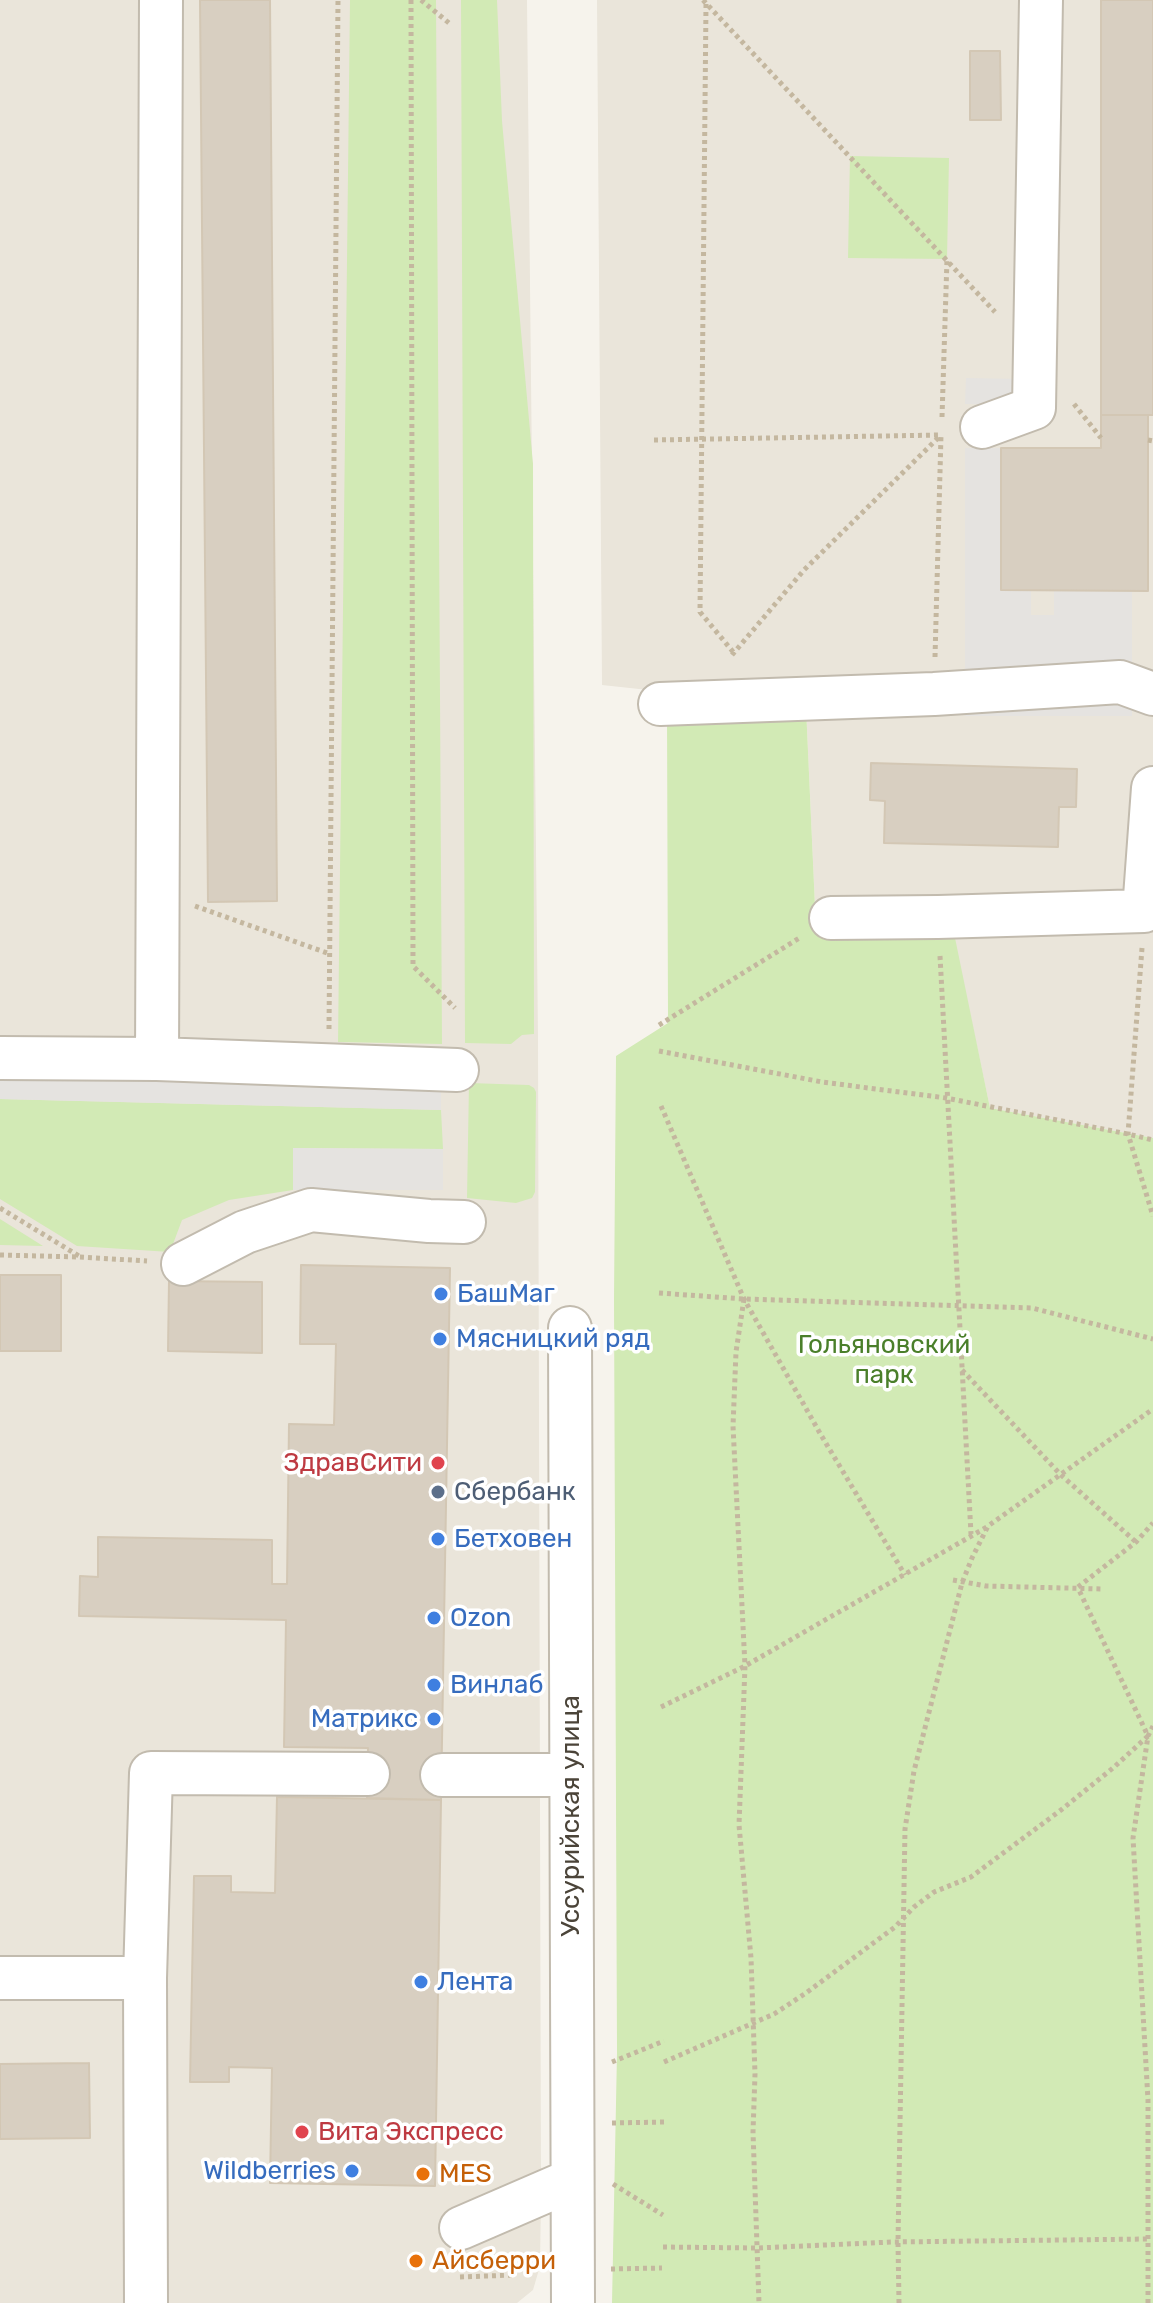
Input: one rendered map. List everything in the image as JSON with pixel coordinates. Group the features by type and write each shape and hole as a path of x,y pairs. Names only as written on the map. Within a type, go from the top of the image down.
{"lane":[{"path":"157,1059 161,0"},
{"path":"962,423 1034,408 1041,0"},
{"path":"660,704 934,694 1120,682 1153,694"},
{"path":"831,918 1144,911 1153,788"},
{"path":"0,1058 157,1059 457,1070"},
{"path":"183,1264 245,1232 311,1210 464,1222"},
{"name":"Уссурийская улица","path":"570,1328 571,1775 587,2178 573,2303"},
{"path":"146,2303 145,1978 151,1773 368,1774"},
{"path":"442,1775 571,1775"},
{"path":"0,1978 145,1978"},
{"path":"461,2228 587,2178"}],"path":[{"path":"328,1066 338,0"},
{"path":"411,0 413,966 455,1008"},
{"path":"421,0 449,23"},
{"path":"705,2 1035,355"},
{"path":"705,2 700,612 734,653"},
{"path":"701,703 734,653 804,570 941,435 962,423 947,259"},
{"path":"654,440 941,435"},
{"path":"934,694 941,435"},
{"path":"158,895 207,909 330,954"},
{"path":"1144,911 1128,1134 1153,1216"},
{"path":"938,917 971,1534"},
{"path":"659,1025 831,918"},
{"path":"659,1051 822,1082 946,1098 1153,1140"},
{"path":"661,1106 744,1299 905,1575"},
{"path":"0,1208 80,1257"},
{"path":"0,1255 183,1264"},
{"path":"659,1293 744,1299 1032,1308 1153,1339"},
{"path":"744,1299 736,1352 733,1426 745,1666 739,1825 751,1958 759,2303"},
{"path":"961,1370 1061,1475 1136,1542"},
{"path":"661,1707 745,1666 988,1526 1153,1409"},
{"path":"1078,1588 1136,1542 1153,1523"},
{"path":"899,2303 905,1829 914,1771 962,1583 988,1526"},
{"path":"953,1580 986,1586 1103,1589"},
{"path":"1078,1588 1148,1736"},
{"path":"1148,2303 1148,2100 1133,1838 1148,1736 1153,1726"},
{"path":"664,2062 774,2014 806,1993 895,1927 934,1892 971,1877 1048,1820 1148,1736"},
{"path":"600,2067 664,2041"},
{"path":"587,2178 663,2215"},
{"path":"663,2247 758,2248 898,2242 1148,2239"},
{"path":"602,2270 662,2268"},
{"path":"460,2277 513,2275"}],"shaded area":[{"path":"0,0 527,0 538,1038 541,2194 540,2266 533,2290 517,2303 0,2303"},
{"path":"597,0 1153,0 1153,1138 990,1108 953,933 816,929 806,707 602,685"},
{"path":"966,378 1022,379 1022,405 965,404"},
{"path":"965,448 1001,448 1001,590 1031,590 1031,615 1054,615 1054,591 1132,591 1132,716 965,716"},
{"path":"0,1072 441,1083 441,1110 0,1099"},
{"path":"293,1148 443,1149 443,1190 293,1190"}],"green space":[{"path":"350,0 436,0 442,1044 338,1042"},
{"path":"461,0 497,0 502,121 533,464 534,1034 522,1035 511,1044 465,1043"},
{"path":"850,156 949,158 947,259 848,258"},
{"name":"Гольяновcкий парк","path":"806,707 816,929 954,933 990,1108 1153,1138 1153,2303 612,2303 617,2053 616,1056 668,1023 667,709"},
{"path":"469,1083 529,1085 534,1088 535,1192 532,1198 516,1203 467,1198"},
{"path":"0,1099 441,1110 443,1149 293,1148 293,1190 229,1200 182,1220 170,1252 77,1246 0,1199"},
{"path":"0,1219 43,1246 0,1245"}],"building":[{"path":"200,0 270,0 277,901 208,902"},
{"path":"1101,0 1153,0 1153,415 1101,415"},
{"path":"970,51 1000,51 1001,120 970,120"},
{"path":"1101,415 1148,415 1148,591 1001,590 1001,448 1101,448"},
{"path":"871,763 1077,769 1076,807 1059,807 1058,847 884,843 885,801 870,800"},
{"path":"301,1265 450,1268 441,1800 367,1798 368,1748 284,1747 286,1620 79,1616 80,1576 98,1577 98,1537 272,1540 272,1584 287,1584 289,1424 334,1425 336,1344 300,1344"},
{"path":"0,1275 61,1275 61,1351 0,1351"},
{"path":"169,1281 262,1282 262,1353 168,1351"},
{"path":"277,1797 441,1800 435,2186 270,2183 272,2068 229,2067 229,2082 190,2082 194,1876 231,1876 231,1892 275,1893"},
{"path":"89,2063 90,2138 0,2139 0,2064"}],"place":[{"name":"БашМаг","path":"441,1294"},
{"name":"Мясницкий ряд","path":"440,1339"},
{"name":"ЗдравСити","path":"438,1463"},
{"name":"Сбербанк","path":"438,1492"},
{"name":"Бетховен","path":"438,1539"},
{"name":"Ozon","path":"434,1618"},
{"name":"Винлаб","path":"434,1685"},
{"name":"Матрикс","path":"434,1719"},
{"name":"Лента","path":"421,1982"},
{"name":"Вита Экспресс","path":"302,2132"},
{"name":"Wildberries","path":"352,2171"},
{"name":"MES","path":"423,2174"},
{"name":"Айсберри","path":"416,2261"}]}
